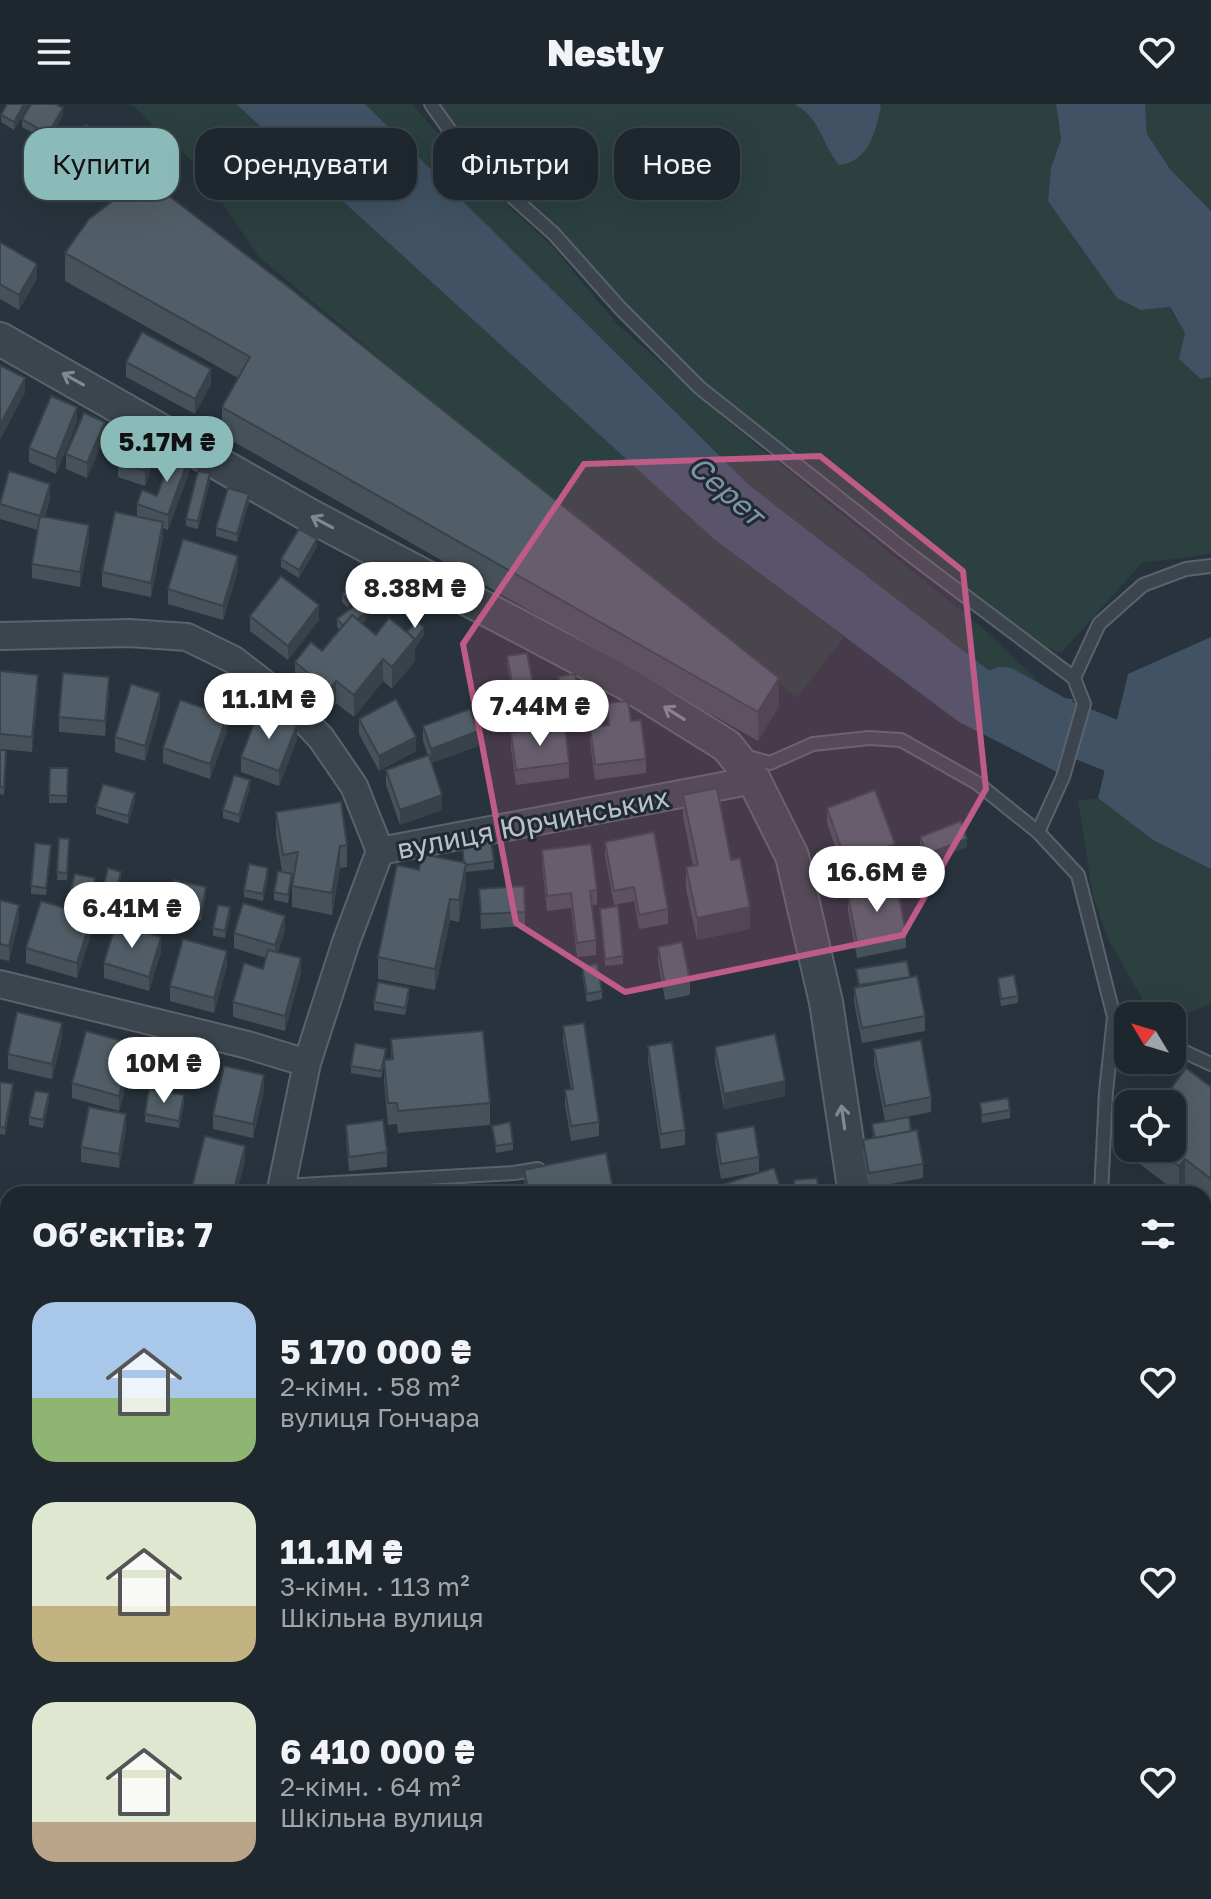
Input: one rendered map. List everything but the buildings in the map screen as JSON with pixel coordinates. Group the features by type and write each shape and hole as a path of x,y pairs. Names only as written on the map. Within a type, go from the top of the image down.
{"street":[{"path":"0,339 307,514 626,683 727,746 754,780 792,856 826,1002 854,1186"},
{"path":"0,636 129,633 187,637 234,660 284,699 321,738 354,786 380,851"},
{"name":"вулиця Юрчинських","path":"282,1186 307,1063 346,942 380,851 754,780"},
{"path":"0,984 248,1045 307,1063"}],"lane":[{"path":"431,104 470,159 554,234 620,308 700,388 1074,678 1084,704 1063,777 1038,832"},
{"path":"1074,678 1099,624 1143,585 1186,569 1211,566"},
{"path":"727,746 748,758 770,763 813,744 869,738 901,740 977,783 1038,832 1078,875 1114,1017 1101,1186"},
{"path":"1186,1052 1211,1064"},
{"path":"336,1186 514,1173 545,1167"}],"highlighted area":[{"path":"820,456 963,571 986,789 903,935 625,992 516,923 463,644 584,464"}],"green space":[{"path":"131,104 236,104 262,128 195,128 195,164 179,149 179,128 157,128"},
{"path":"365,104 412,104 433,128 433,171 417,156 417,128 389,128"},
{"path":"439,104 1056,104 1061,139 1051,168 1048,201 1089,256 1141,310 1169,307 1185,333 1201,379 1211,377 1211,554 1142,563 1061,653 1033,642 705,383 625,303 559,230 526,200 598,200 598,128 456,128"},
{"path":"1145,104 1211,104 1211,211 1170,169 1147,134"},
{"path":"220,200 341,200 715,540 844,637 797,698 259,257"},
{"path":"462,200 502,200 553,247 617,324 739,431 985,630 1056,698 1021,695 749,485"},
{"path":"1098,798 1153,840 1211,869 1211,1004 1186,1014 1186,1002 1144,1002 1108,939 1093,896 1078,801"}],"water":[{"path":"236,104 365,104 389,128 262,128"},
{"path":"795,104 881,106 877,125 864,152 849,163 839,165 811,118"},
{"path":"1056,104 1145,104 1147,134 1170,169 1211,211 1211,377 1201,379 1179,359 1185,333 1170,307 1141,310 1117,298 1048,201 1051,168 1061,139"},
{"path":"417,156 433,171 433,200 462,200 749,485 1021,695 1073,699 1057,772 959,722 715,540 341,200 417,200"},
{"path":"1211,637 1211,869 1153,840 1098,798 1128,674"}],"waterway":[{"name":"Серет","path":"1003,693 1060,725 1211,785"}]}
